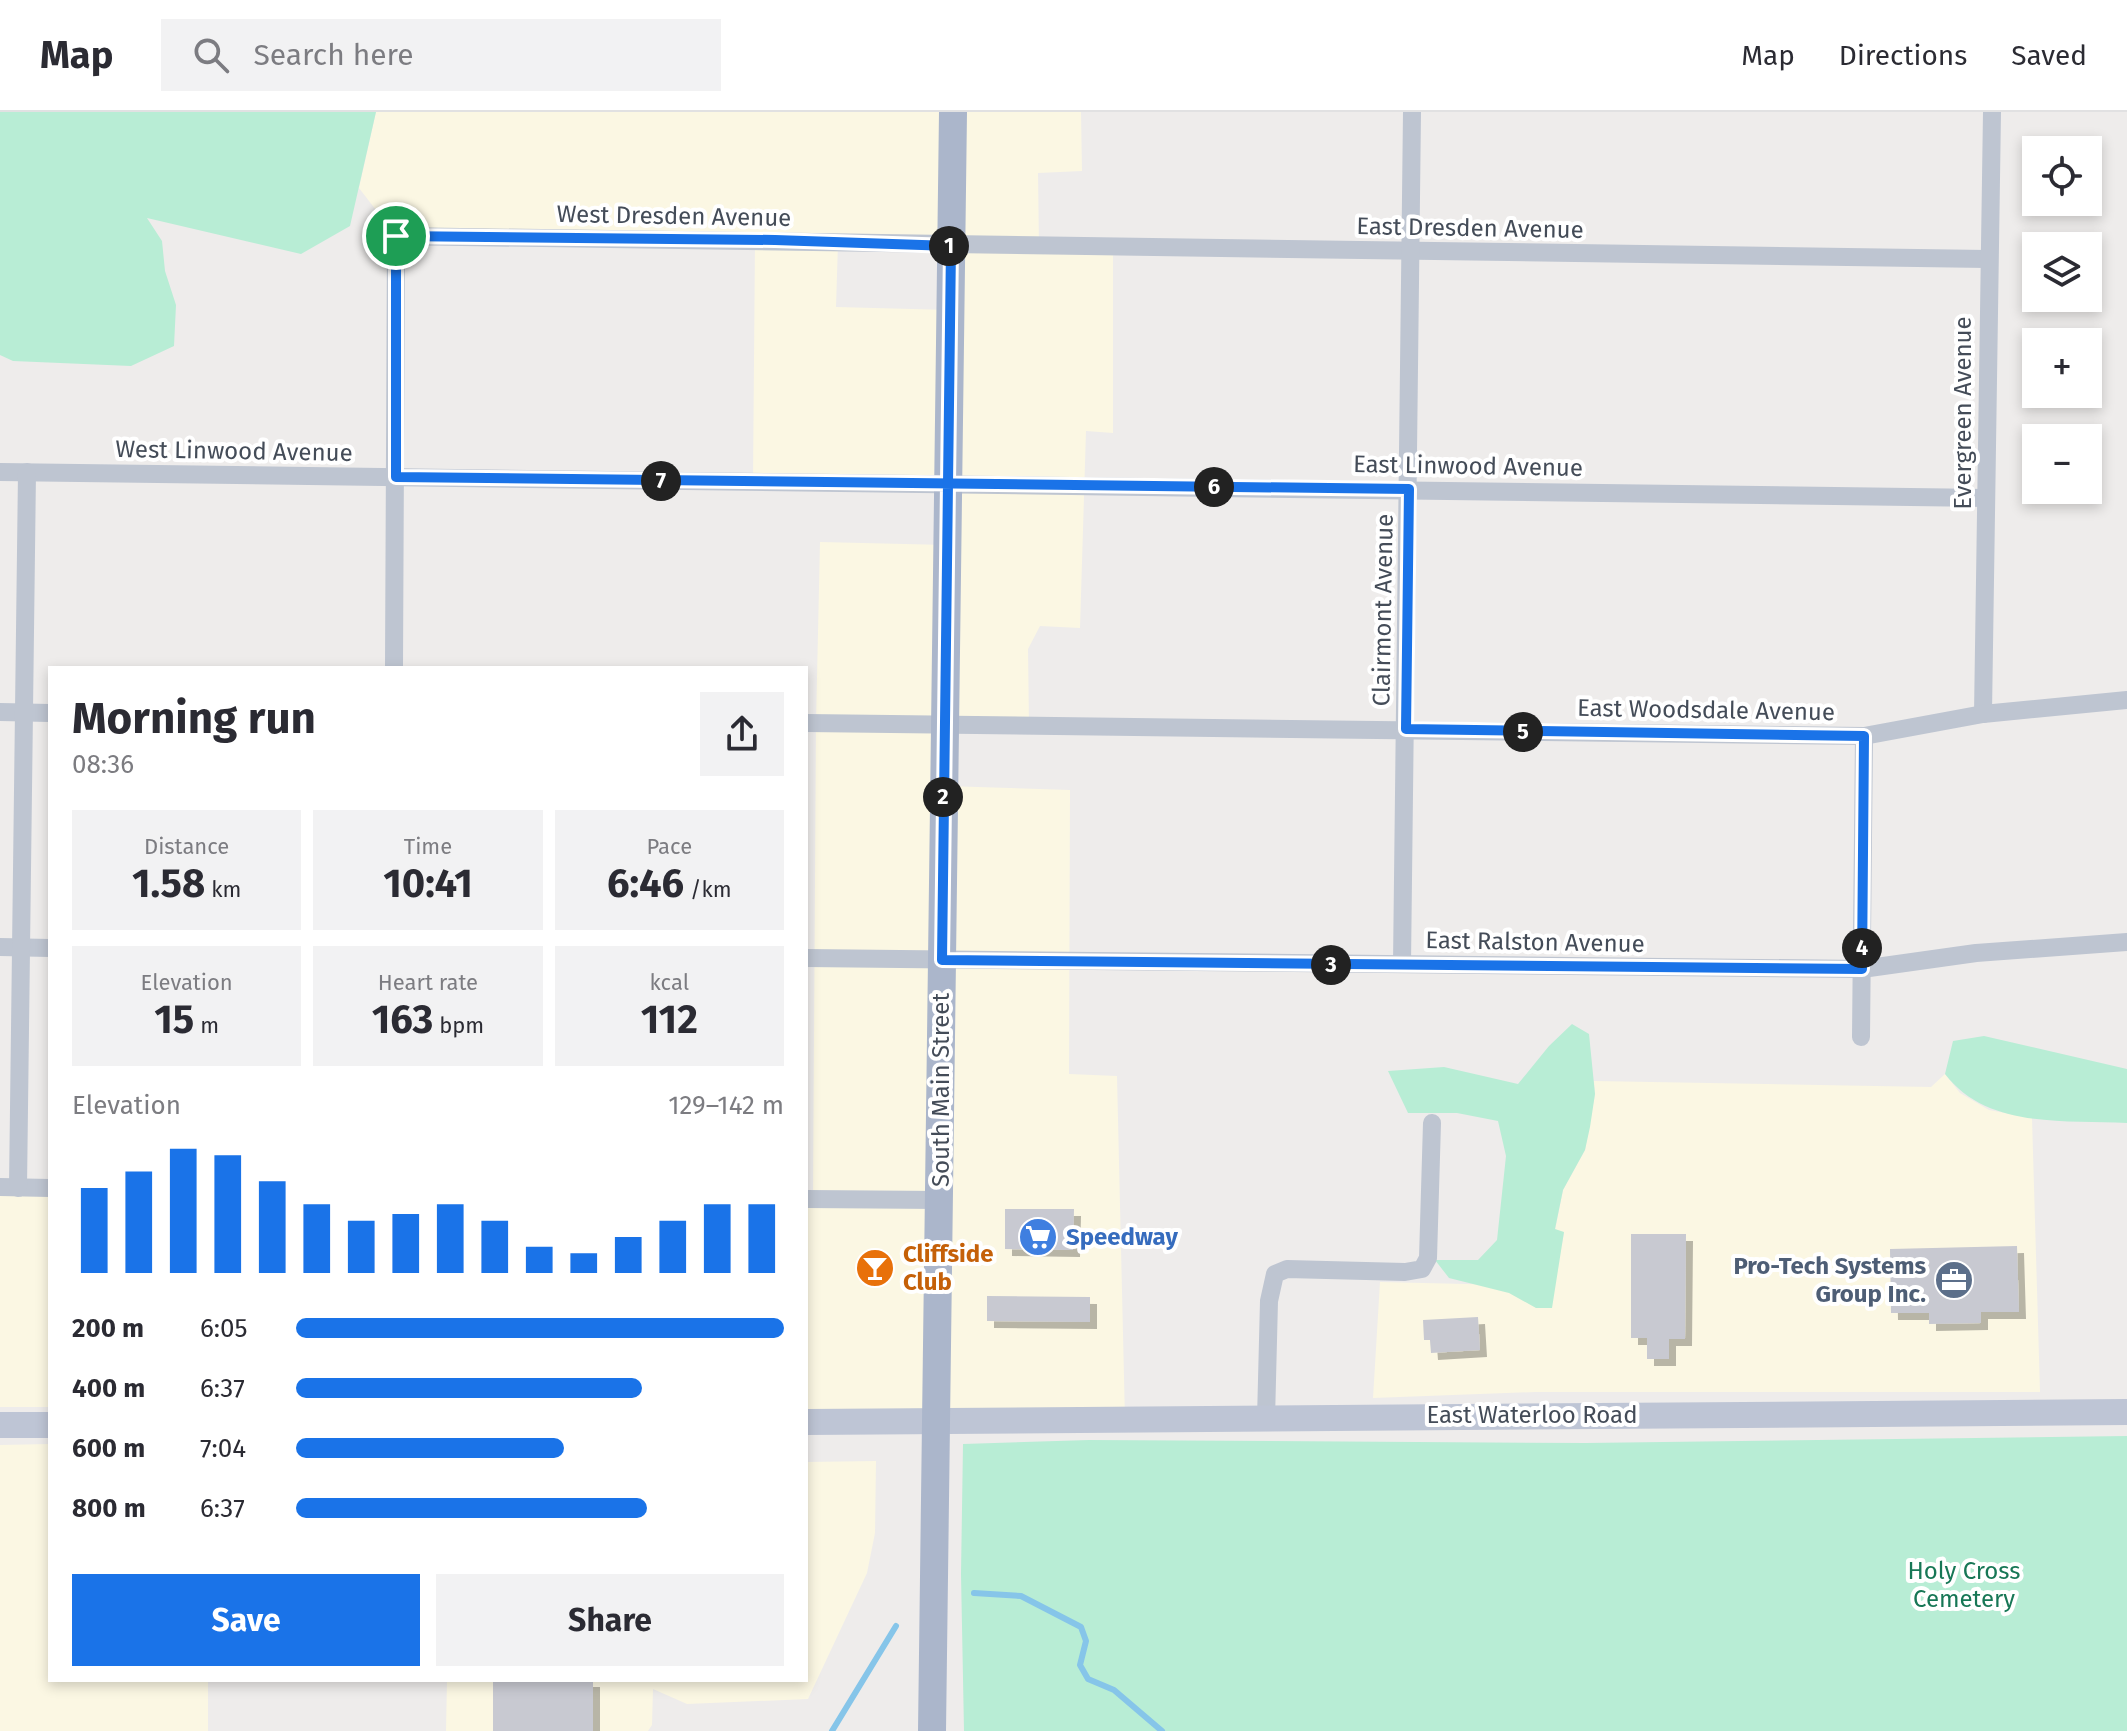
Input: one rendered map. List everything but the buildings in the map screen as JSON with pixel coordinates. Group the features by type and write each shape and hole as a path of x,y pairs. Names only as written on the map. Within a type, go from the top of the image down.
{"main road":[{"name":"South Main Street","path":"932,1731 953,112"},
{"name":"East Waterloo Road","path":"808,1422 2127,1412"},
{"path":"0,1425 48,1425"}],"street":[{"name":"Clairmont Avenue","path":"1402,964 1412,112"},
{"name":"Evergreen Avenue","path":"1983,714 1987,259 1992,112"},
{"name":"West Dresden Avenue","path":"396,477 396,236 775,240 951,246"},
{"name":"East Dresden Avenue","path":"951,246 1987,259"},
{"name":"West Linwood Avenue","path":"0,472 948,485"},
{"path":"27,472 21,947 9,1188 48,1188"},
{"path":"394,666 396,477"},
{"name":"East Linwood Avenue","path":"948,485 1986,498"},
{"name":"East Woodsdale Avenue","path":"808,723 1864,736 1983,714 2127,700"},
{"path":"0,712 48,713"},
{"path":"1861,1037 1864,736"},
{"name":"East Ralston Avenue","path":"808,958 1862,969 1976,953 2127,942"},
{"path":"0,947 48,948"},
{"path":"1266,1419 1271,1281 1275,1274 1287,1269 1405,1272 1422,1269 1428,1258 1432,1123"},
{"path":"808,1199 940,1200"}],"shaded area":[{"path":"376,112 1081,112 1082,171 1038,173 1039,247 1113,248 1113,433 1086,431 1080,628 1040,626 1028,649 1029,725 945,725 945,786 1070,790 1069,1074 1117,1076 1125,1420 808,1422 808,1199 813,1198 820,542 947,545 948,485 753,482 755,240 396,236 359,188","holes":["838,243 951,246 950,310 836,307"]},
{"path":"1945,1074 1960,1093 1989,1110 2032,1118 2040,1392 1535,1392 1373,1398 1380,1282 1509,1285 1562,1244 1564,1233 1555,1230 1563,1190 1585,1150 1595,1094 1594,1081 1931,1087"},
{"path":"0,1189 48,1190 48,1407 0,1407"},
{"path":"48,1444 48,1682 208,1682 208,1731 0,1731 0,1445"},
{"path":"876,1461 875,1533 867,1573 808,1699 687,1704 653,1689 652,1725 648,1731 446,1731 447,1682 808,1682 808,1462"}],"green space":[{"path":"0,112 376,112 350,226 301,254 147,218 162,241 165,271 176,305 174,346 131,366 13,361 0,355"},
{"path":"1572,1024 1589,1034 1595,1094 1585,1150 1563,1190 1555,1229 1564,1232 1552,1308 1536,1308 1509,1293 1449,1278 1435,1260 1478,1260 1497,1240 1506,1156 1498,1121 1457,1113 1408,1113 1388,1071 1444,1067 1518,1084"},
{"path":"1984,1036 2127,1069 2127,1123 2028,1118 2004,1113 1962,1092 1945,1074 1953,1041"},
{"name":"Holy Cross Cemetery","path":"2127,1436 2127,1731 964,1731 961,1574 963,1444 1089,1440 1586,1443"}],"waterway":[{"path":"974,1593 1021,1596 1081,1627 1086,1641 1080,1665 1088,1679 1114,1690 1162,1731"},
{"path":"832,1731 896,1626"}],"place":[{"name":"Speedway","path":"1038,1237"},
{"name":"Cliffside Club","path":"875,1268"},
{"name":"Pro-Tech Systems Group Inc.","path":"1954,1280"}],"route":[{"path":"396,236 396,477 948,485 1409,489 1406,729 1864,736 1862,969 942,960 943,794 945,725 945,655 948,485 951,246 775,240 396,236"}]}
